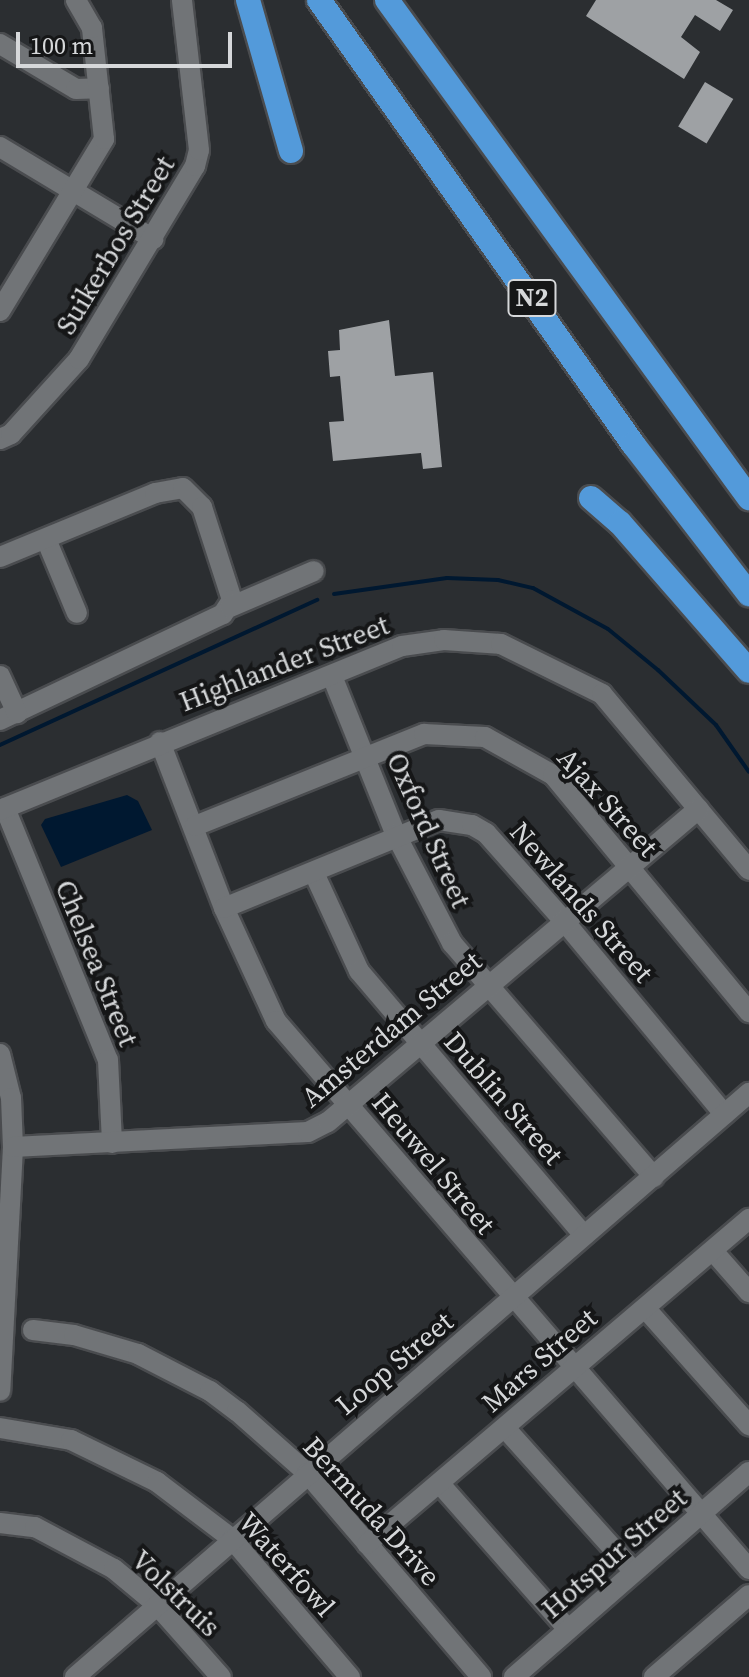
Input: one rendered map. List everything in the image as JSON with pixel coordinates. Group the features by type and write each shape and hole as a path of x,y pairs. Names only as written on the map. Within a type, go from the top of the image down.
{"highway":[{"path":"248,0 291,151"},
{"name":"N2","path":"319,0 633,444 749,594"},
{"name":"N2","path":"387,0 749,498"},
{"path":"591,498 620,523 749,671"}],"street":[{"path":"0,311 104,139 92,28 76,0"},
{"name":"Suikerbos Street","path":"0,439 79,359 199,157 182,0"},
{"path":"0,44 76,89 99,88"},
{"path":"0,147 153,239"},
{"path":"0,557 155,493 183,488 202,507 230,607"},
{"path":"46,539 77,613"},
{"path":"0,676 8,716 230,607 314,571"},
{"name":"Highlander Street","path":"3,809 160,742 420,641 501,644 602,694 749,870"},
{"name":"Oxford Street","path":"332,676 396,835 437,919 487,985 654,1177"},
{"name":"Ajax Street","path":"195,826 424,734 445,731 503,744 553,775 749,1012"},
{"name":"Heuwel Street","path":"160,742 195,826 224,908 276,1021 749,1569"},
{"name":"Chelsea Street","path":"3,809 108,1060 112,1143"},
{"name":"Amsterdam Street","path":"13,1147 288,1137 328,1122 698,809"},
{"name":"Newlands Street","path":"224,908 314,873 396,835 439,820 472,825 486,833 564,921 724,1114"},
{"name":"Dublin Street","path":"314,873 359,971 584,1235"},
{"path":"0,1054 11,1098 13,1147 5,1220 0,1391"},
{"name":"Loop Street","path":"75,1677 749,1093"},
{"name":"Mars Street","path":"367,1544 749,1219"},
{"path":"713,1251 749,1292"},
{"path":"645,1308 749,1425"},
{"name":"Bermuda Drive","path":"33,1330 112,1345 172,1370 228,1404 307,1473 481,1677"},
{"name":"Waterfowl","path":"0,1428 71,1440 126,1465 232,1539 350,1677"},
{"path":"505,1428 634,1572"},
{"name":"Hotspur Street","path":"514,1677 749,1472"},
{"path":"440,1484 568,1629"},
{"name":"Volstruis","path":"0,1523 35,1527 82,1549 157,1605 213,1675"},
{"path":"654,1677 749,1595"}],"water":[{"path":"127,795 138,801 152,830 61,867 41,825 45,819"}],"building":[{"path":"596,0 716,0 733,10 720,31 695,15 681,37 700,52 684,79 586,16"},
{"path":"705,82 733,99 707,144 678,127"},
{"path":"389,320 395,376 433,372 442,467 423,469 421,453 333,461 329,422 344,421 340,376 330,377 328,351 340,350 339,330"}],"waterway":[{"path":"334,594 447,578 498,580 533,588 608,629 658,670 716,725 749,772"},
{"path":"0,745 317,600"}]}
